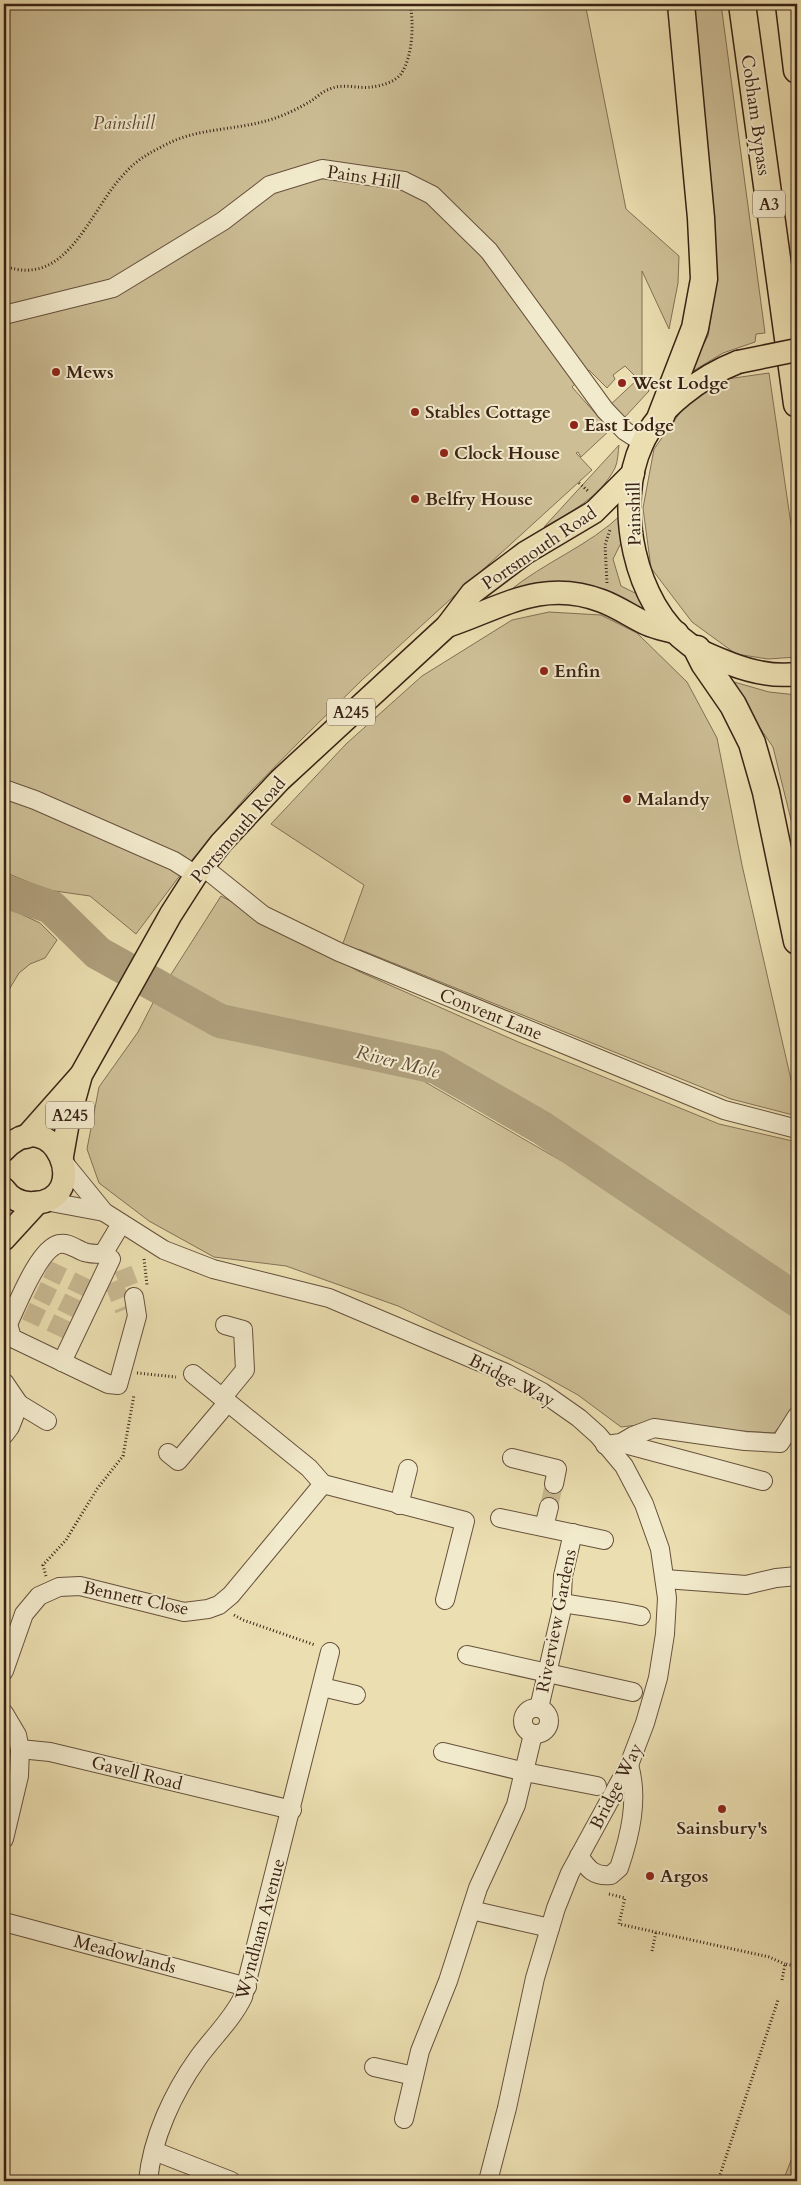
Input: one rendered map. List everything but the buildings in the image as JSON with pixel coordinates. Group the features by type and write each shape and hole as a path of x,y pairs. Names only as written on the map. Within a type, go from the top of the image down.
{"highway":[{"name":"Cobham Bypass","path":"742,4 797,404"},
{"path":"789,4 797,70"},
{"path":"661,416 695,328 704,279 701,218 682,15"},
{"path":"697,649 704,663 733,705 752,743 766,792 797,941"}],"main road":[{"name":"Painshill","path":"792,675 774,675 738,666 697,649 677,633 654,602 636,562 631,529 633,473 642,442 661,416 686,392 708,376 738,362 797,350"},
{"name":"Portsmouth Road","path":"4,1150 17,1139 26,1137 81,1075 170,914 199,871 241,820 280,780 447,626 472,593 524,553 594,512 633,473"},
{"name":"Portsmouth Road","path":"447,626 472,618 513,599 558,594 603,601 648,625 677,633"},
{"name":"Portsmouth Road","path":"41,1202 53,1196 63,1182 63,1160 68,1122 81,1075"},
{"path":"26,1137 43,1138 51,1142 63,1160"},
{"path":"4,1189 20,1202 41,1202"},
{"path":"4,1239 41,1202"}],"street":[{"path":"666,4 682,15"},
{"name":"Pains Hill","path":"4,315 114,288 223,221 270,185 322,169 404,182 432,196 489,251 604,410 625,430 642,442"},
{"name":"Convent Lane","path":"4,789 59,810 199,871 262,915 339,952 724,1110 797,1129"},
{"name":"Bridge Way","path":"63,1160 104,1212 149,1242 213,1269 329,1298 506,1374 542,1392 563,1406 598,1435 613,1444 644,1504 660,1549 665,1579 667,1616 662,1655 652,1700 630,1765 579,1856 562,1891 530,2003 508,2108 488,2181"},
{"name":"Bridge Way","path":"41,1202 104,1212"},
{"path":"62,1362 113,1266 121,1224"},
{"path":"113,1266 70,1245 59,1244 51,1248 22,1309 6,1323 12,1338 108,1384 118,1385 130,1347 135,1298"},
{"path":"168,1453 178,1461 225,1400 245,1370 243,1330 225,1325"},
{"path":"193,1374 309,1468 323,1484 465,1522 445,1600"},
{"path":"4,1382 19,1404 47,1421"},
{"path":"4,1435 10,1427 19,1404"},
{"path":"613,1444 654,1428 746,1441 780,1443 797,1416"},
{"path":"613,1444 763,1481"},
{"path":"512,1458 557,1469 554,1484"},
{"path":"399,1505 408,1469"},
{"name":"Bennett Close","path":"4,1671 24,1614 31,1604 49,1590 68,1585 80,1586 184,1612 196,1612 219,1604 242,1584 323,1484"},
{"path":"541,1526 548,1507"},
{"name":"Riverview Gardens","path":"500,1518 604,1540"},
{"name":"Riverview Gardens","path":"404,2119 420,2051 448,1981 470,1910 516,1805 533,1734 542,1733 548,1726 547,1713 539,1708 563,1604 563,1576 573,1533"},
{"path":"665,1579 746,1585 776,1578 797,1576"},
{"path":"563,1604 609,1612 620,1611 641,1616"},
{"name":"Wyndham Avenue","path":"148,2181 154,2152 180,2086 198,2058 232,2018 247,1987 330,1652"},
{"path":"466,1655 633,1692"},
{"path":"322,1687 356,1695"},
{"path":"4,1713 17,1735 20,1749 19,1776 4,1838"},
{"name":"Gavell Road","path":"20,1749 50,1752 292,1810"},
{"path":"443,1752 525,1772 597,1786"},
{"path":"579,1856 587,1867 596,1874 611,1875 619,1868 634,1805 634,1780 630,1765"},
{"path":"470,1910 550,1928"},
{"name":"Meadowlands","path":"4,1922 247,1987"},
{"path":"374,2067 414,2076"},
{"path":"154,2152 232,2181"}],"path":[{"path":"4,266 16,270 38,270 57,260 74,242 124,174 149,153 170,142 195,134 262,122 278,117 297,109 330,89 341,86 369,88 391,82 401,74 410,49 413,21 410,4"},
{"path":"608,588 605,545 611,526"},
{"path":"135,1298 144,1254 149,1242"},
{"path":"136,1382 138,1365"},
{"path":"137,1373 180,1378 193,1374"},
{"path":"49,1590 43,1565 66,1540 97,1489 123,1456 134,1392"},
{"path":"219,1604 243,1620 330,1652"},
{"path":"607,1893 625,1898 619,1924 769,1957 785,1964 796,1966"},
{"path":"652,1951 656,1932"},
{"path":"782,1980 785,1964"},
{"path":"718,2181 778,2000"}],"green space":[{"path":"4,4 572,4 586,8 626,209 679,256 678,283 669,329 642,271 642,379 649,391 624,418 609,406 638,379 625,366 613,375 615,379 607,388 589,370 572,387 610,430 581,457 578,452 576,453 592,470 363,679 303,738 249,793 187,866 136,934 90,896 48,890 4,872"},
{"path":"693,4 721,4 765,333 756,334 755,342 723,353 688,374 708,336 717,275"},
{"path":"769,373 797,566 797,657 768,659 736,654 692,622 651,568 643,508 654,449 682,410 713,381"},
{"path":"619,445 615,468 601,487 584,503 544,527"},
{"path":"622,514 623,539 613,559 621,586 637,594 646,612 508,592 522,581 581,545"},
{"path":"549,612 601,615 637,633 687,682 717,738 742,865 797,1106 797,1116 731,1099 361,950 342,946 364,885 271,824 346,744 422,676 512,620"},
{"path":"727,680 769,692 797,695 797,844 773,747"},
{"path":"221,896 358,971 516,1041 719,1124 797,1142 797,1285 515,1095 430,1052 226,1009 170,976"},
{"path":"4,906 40,923 57,940 45,958 30,964 19,973 4,998"},
{"path":"156,997 225,1038 420,1079 579,1171 797,1314 797,1407 774,1433 638,1425 621,1427 578,1395 533,1370 398,1306 286,1266 214,1257 149,1221 99,1183 87,1149 99,1087 138,1032"},
{"path":"797,2145 797,2181 783,2181"}],"waterway":[{"name":"River Mole","path":"4,891 51,907 98,953 220,1021 436,1067 542,1128 797,1300"}],"tunnel":[{"path":"47,1269 95,1292"},
{"path":"123,1269 134,1297"},
{"path":"113,1282 124,1310"},
{"path":"37,1290 85,1313"},
{"path":"26,1311 75,1334"},
{"path":"549,1507 554,1484"}],"place":[{"name":"Mews","path":"56,372"},
{"name":"West Lodge","path":"622,383"},
{"name":"Stables Cottage","path":"415,412"},
{"name":"East Lodge","path":"574,425"},
{"name":"Clock House","path":"444,453"},
{"name":"Belfry House","path":"415,499"},
{"name":"Enfin","path":"544,671"},
{"name":"Malandy","path":"627,799"},
{"name":"Sainsbury's","path":"722,1809"},
{"name":"Argos","path":"650,1876"}]}
